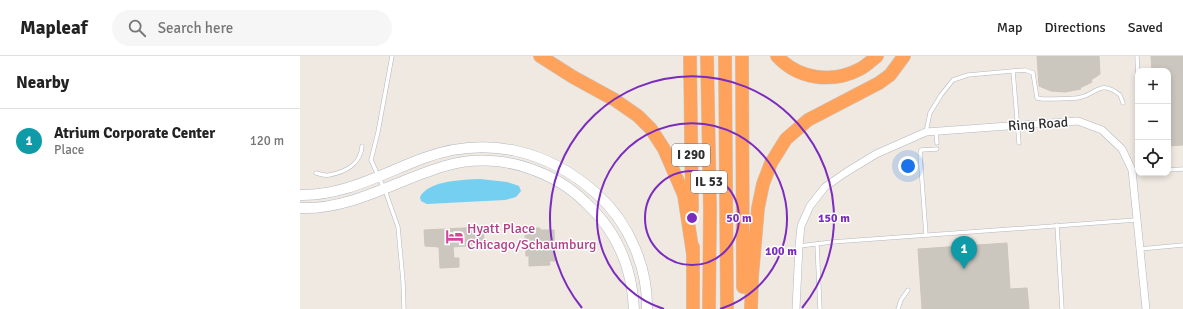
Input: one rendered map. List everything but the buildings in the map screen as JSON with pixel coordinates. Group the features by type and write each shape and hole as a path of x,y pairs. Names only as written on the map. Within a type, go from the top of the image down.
{"highway":[{"path":"540,56 573,77 615,100 638,116 651,129 664,149 684,195 693,254"},
{"name":"I 290","path":"690,56 693,309"},
{"name":"IL 53","path":"707,56 710,210 709,309"},
{"name":"IL 53","path":"725,56 727,309"},
{"path":"742,56 743,309"},
{"path":"777,56 788,67 796,71 810,76 826,78 843,76 859,70 877,56"},
{"path":"751,309 752,277 760,197 763,184 774,157 786,139 808,120 880,83 893,72 904,56"}],"street":[{"name":"Ring Road","path":"796,309 801,226 810,206 825,187 876,154 926,132 1078,121 1102,130 1122,149 1132,170 1146,309"},
{"path":"300,195 327,194 356,186 425,158 457,149 498,148 514,150 547,160 572,173 607,203 626,231 638,256 643,273 646,287 647,309"},
{"path":"300,208 335,205 368,195 445,166 473,161 503,161 523,166 548,176 574,191 596,212 609,228 626,261 634,309"}],"lane":[{"path":"392,56 371,160 379,176 398,227 404,309"},
{"path":"1137,56 1138,68"},
{"name":"Ring Road","path":"926,132 930,112 940,95 953,80 968,75 1025,70 1033,72 1037,98 1079,98 1103,87 1109,88 1120,95 1123,103"},
{"path":"1012,71 1019,143"},
{"path":"936,132 937,144"},
{"path":"316,173 328,175 354,165 362,154 362,146"},
{"path":"926,235 920,154 921,150 937,148"},
{"path":"1171,170 1183,169"},
{"path":"799,246 926,235 1137,220"},
{"path":"1057,225 1062,309"},
{"path":"817,244 820,309"},
{"path":"1140,249 1183,245"},
{"path":"898,309 901,300 908,290"}],"water":[{"path":"480,179 507,182 519,186 521,191 516,197 505,200 427,204 421,201 420,197 424,191 438,184"}],"place":[{"name":"Hyatt Place Chicago/Schaumburg","path":"454,236"},
{"name":"Atrium Corporate Center","path":"964,269"}]}
